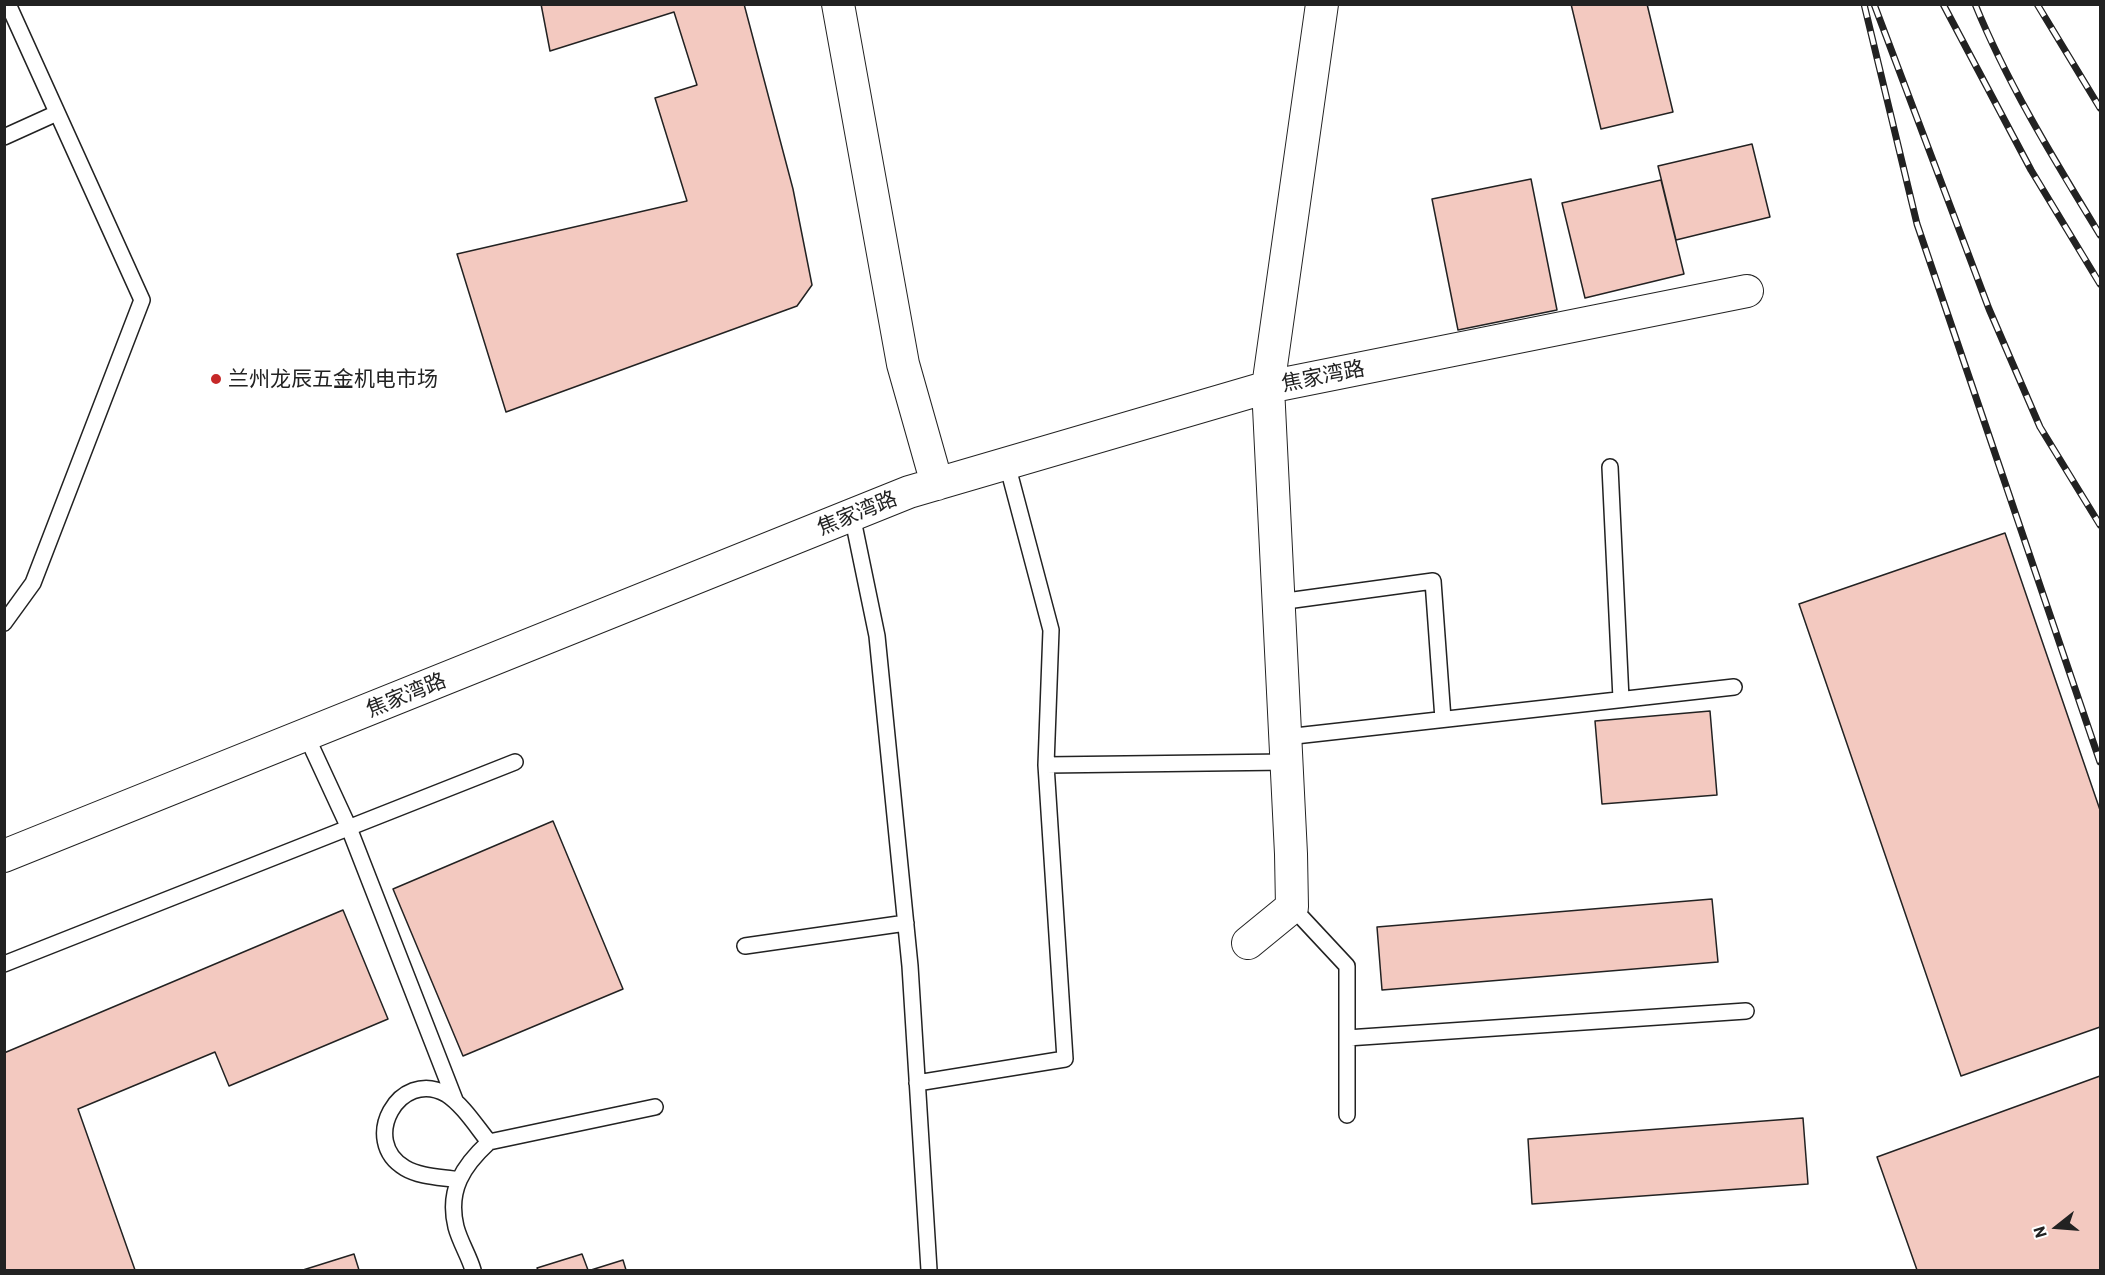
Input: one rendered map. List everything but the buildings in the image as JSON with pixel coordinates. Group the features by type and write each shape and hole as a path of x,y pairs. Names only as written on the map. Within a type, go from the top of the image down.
{"street":[{"path":"838,4 903,364 937,484"},
{"path":"1248,943 1292,907 1268,387 1322,4"},
{"name":"焦家湾路","path":"4,856 909,492 1268,387 1747,291"}],"lane":[{"path":"4,623 33,583 142,300 8,4"},
{"path":"4,137 57,113"},
{"path":"918,1083 1065,1059 1046,765 1051,630 1007,464"},
{"path":"1610,467 1621,699"},
{"path":"852,515 877,636 906,923 929,1270"},
{"path":"1279,602 1433,581 1443,719"},
{"path":"1046,765 1286,749 1443,719 1734,687"},
{"path":"306,735 349,828 455,1100 489,1142"},
{"path":"4,964 516,762"},
{"path":"1292,907 1347,966 1347,1116"},
{"path":"745,946 906,923"},
{"path":"1347,1038 1746,1011"},
{"path":"455,1100 436,1091 415,1091 392,1106 386,1119 384,1132 393,1159 403,1168 417,1173 459,1180"},
{"path":"473,1270 456,1229 453,1204 459,1180 471,1158 489,1142 655,1107"}],"railway":[{"path":"1864,4 1917,224 2100,762"},
{"path":"1874,4 1989,309 2040,427 2100,525"},
{"path":"1943,4 2031,170 2100,284"},
{"path":"1975,4 2017,93 2100,235"},
{"path":"2037,4 2100,108"}],"place":[{"name":"兰州龙辰五金机电市场","path":"216,379"}]}
